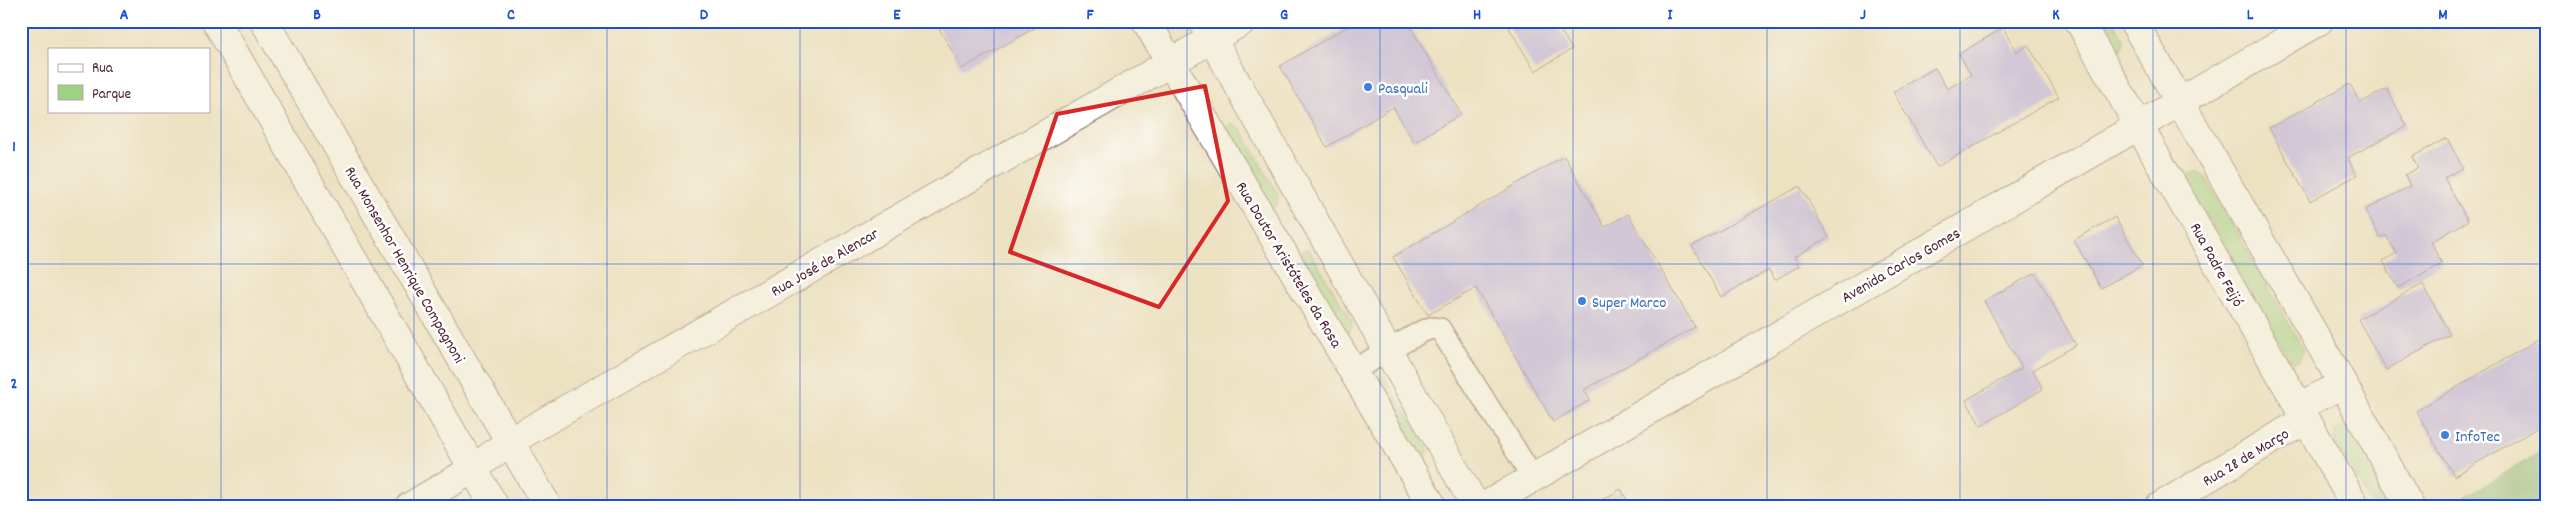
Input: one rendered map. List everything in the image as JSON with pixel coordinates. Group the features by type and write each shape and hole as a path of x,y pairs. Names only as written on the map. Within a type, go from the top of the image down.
{"street":[{"path":"216,21 495,507"},
{"name":"Rua Monsenhor Henrique Compagnoni","path":"264,21 548,507"},
{"name":"Rua Doutor Aristóteles da Rosa","path":"1146,21 1433,507"},
{"name":"Rua José de Alencar","path":"409,507 473,469 509,442 1171,62 1207,30 1243,21"},
{"name":"Rua Padre Feijó","path":"2079,21 2356,507"},
{"path":"2133,21 2343,384 2410,507"},
{"name":"Avenida Carlos Gomes","path":"1483,507 2318,21"},
{"path":"1207,30 1476,507"},
{"path":"286,142 323,122"},
{"name":"Rua 28 de Março","path":"2159,507 2343,384"}],"lane":[{"path":"1352,371 1421,332 1431,328 1440,329 1533,478"}],"highlighted area":[{"path":"1205,86 1228,201 1159,307 1010,252 1057,114"}],"green space":[{"path":"2091,21 2113,21 2124,40 2122,50 2111,52"},
{"path":"1231,124 1241,129 1278,195 1277,205 1272,209 1225,131"},
{"path":"2199,171 2204,175 2304,350 2299,361 2294,362 2289,359 2188,184 2190,174"},
{"path":"1308,249 1351,319 1352,326 1349,332 1345,334 1298,252"},
{"path":"1383,375 1427,446 1428,453 1419,460 1373,379"},
{"path":"2342,428 2348,430 2392,507 2373,507 2336,442 2335,432"},
{"path":"2546,449 2546,507 2465,507 2461,499"}],"building":[{"path":"935,21 1047,21 962,69"},
{"name":"Pasquali","path":"1357,21 1407,21 1461,114 1414,142 1393,107 1327,147 1280,66"},
{"path":"1505,21 1567,21 1569,24 1560,30 1572,49 1535,71"},
{"path":"2003,28 2017,52 2028,45 2059,97 1937,167 1893,92 1935,68 1947,89 1971,75 1959,54"},
{"path":"2350,84 2360,103 2387,89 2407,126 2347,158 2357,175 2310,201 2269,128"},
{"path":"2447,138 2463,168 2444,178 2468,221 2431,242 2442,264 2398,288 2383,261 2396,253 2386,235 2380,238 2365,210 2410,186 2405,175 2418,168 2412,157"},
{"name":"Super Marco","path":"1564,156 1605,227 1628,214 1695,327 1584,390 1590,400 1553,422 1476,288 1428,315 1393,257"},
{"path":"1800,186 1829,237 1794,257 1799,266 1775,280 1769,270 1721,297 1692,246"},
{"path":"2115,217 2142,265 2101,288 2074,240"},
{"path":"2035,273 2076,345 2033,370 2043,389 1981,426 1966,400 2022,368 1984,301"},
{"path":"2423,284 2450,334 2386,370 2358,319"},
{"path":"2546,335 2546,423 2454,476 2416,411"},
{"path":"1621,489 1631,507 1590,507"}],"place":[{"name":"Pasquali","path":"1368,87"},
{"name":"Super Marco","path":"1582,301"},
{"name":"InfoTec","path":"2445,435"}]}
